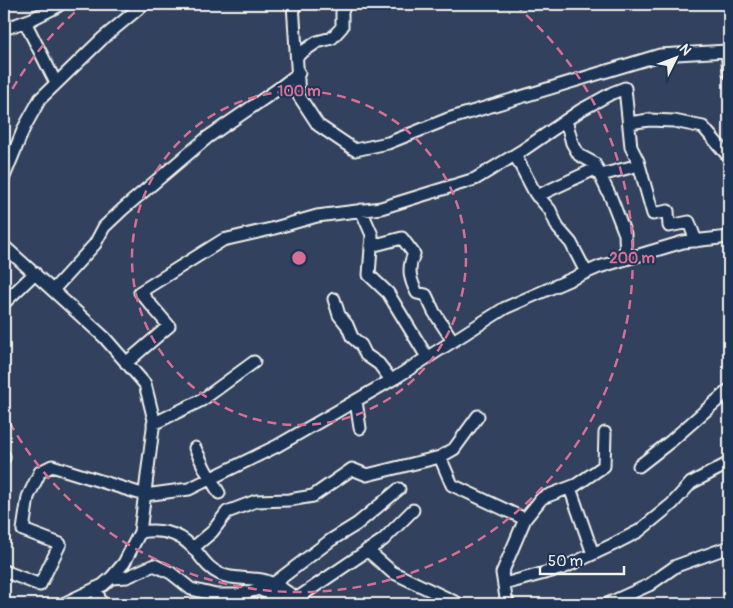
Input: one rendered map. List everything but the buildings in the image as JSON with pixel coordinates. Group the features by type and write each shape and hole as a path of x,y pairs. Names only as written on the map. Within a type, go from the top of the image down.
{"street":[{"path":"4,29 25,22 58,6 56,4"},
{"path":"4,177 24,128 40,99 102,38 144,4"},
{"path":"293,4 298,55 299,96 318,125 355,150 388,143 448,119 660,55 727,51 729,72"},
{"path":"298,55 317,42 332,38 342,27 342,12 345,4"},
{"path":"25,22 56,82"},
{"path":"52,290 95,244 104,227 123,209 208,137 298,73"},
{"path":"126,362 169,326 140,292 223,240 317,216 381,208 475,179 515,155 581,110 625,88 631,147 639,165 653,214 668,211 669,226 689,222 696,241"},
{"path":"566,120 572,143 579,155 594,163 599,171 625,234 626,259"},
{"path":"629,123 649,120 674,121 703,127 729,157"},
{"path":"515,155 538,196 550,210 558,228 571,243 586,272"},
{"path":"538,196 599,171 639,165"},
{"path":"361,210 372,235 369,275 388,293 427,357"},
{"path":"4,571 40,584 60,544 24,530 28,497 40,472 52,466 145,495 189,489 277,446 356,401 505,308 586,272 626,259 683,242 729,237"},
{"path":"371,246 402,238 414,254 410,263 410,282 417,293 426,295 434,312 453,341"},
{"path":"4,246 104,337 145,384 151,403 153,424 140,532 124,563 111,578 96,588 63,604"},
{"path":"4,303 35,273"},
{"path":"334,300 339,315 347,325 352,336 361,345 366,355 379,364 391,380"},
{"path":"153,424 202,400 254,362"},
{"path":"639,466 671,441 729,390"},
{"path":"356,401 360,428"},
{"path":"193,548 212,532 227,512 234,509 256,501 289,500 313,496 352,470 366,475 440,457 454,448 478,416"},
{"path":"509,604 506,598 502,572 525,519 542,498 576,485 604,466 605,433"},
{"path":"195,448 218,493"},
{"path":"440,457 452,484 525,519"},
{"path":"504,584 563,568 639,531 672,504 691,483 729,463"},
{"path":"570,488 594,554"},
{"path":"273,584 331,540 357,524 399,489"},
{"path":"294,602 383,540 413,510"},
{"path":"140,532 148,530 172,533 193,548 203,563 221,575 265,581 273,584 294,602"},
{"path":"607,604 649,585 676,566 729,546"},
{"path":"367,550 392,572 459,604"},
{"path":"111,578 126,578 154,565 171,573 191,589 216,595 237,595 259,589 294,602"},
{"path":"96,588 101,604"}]}
